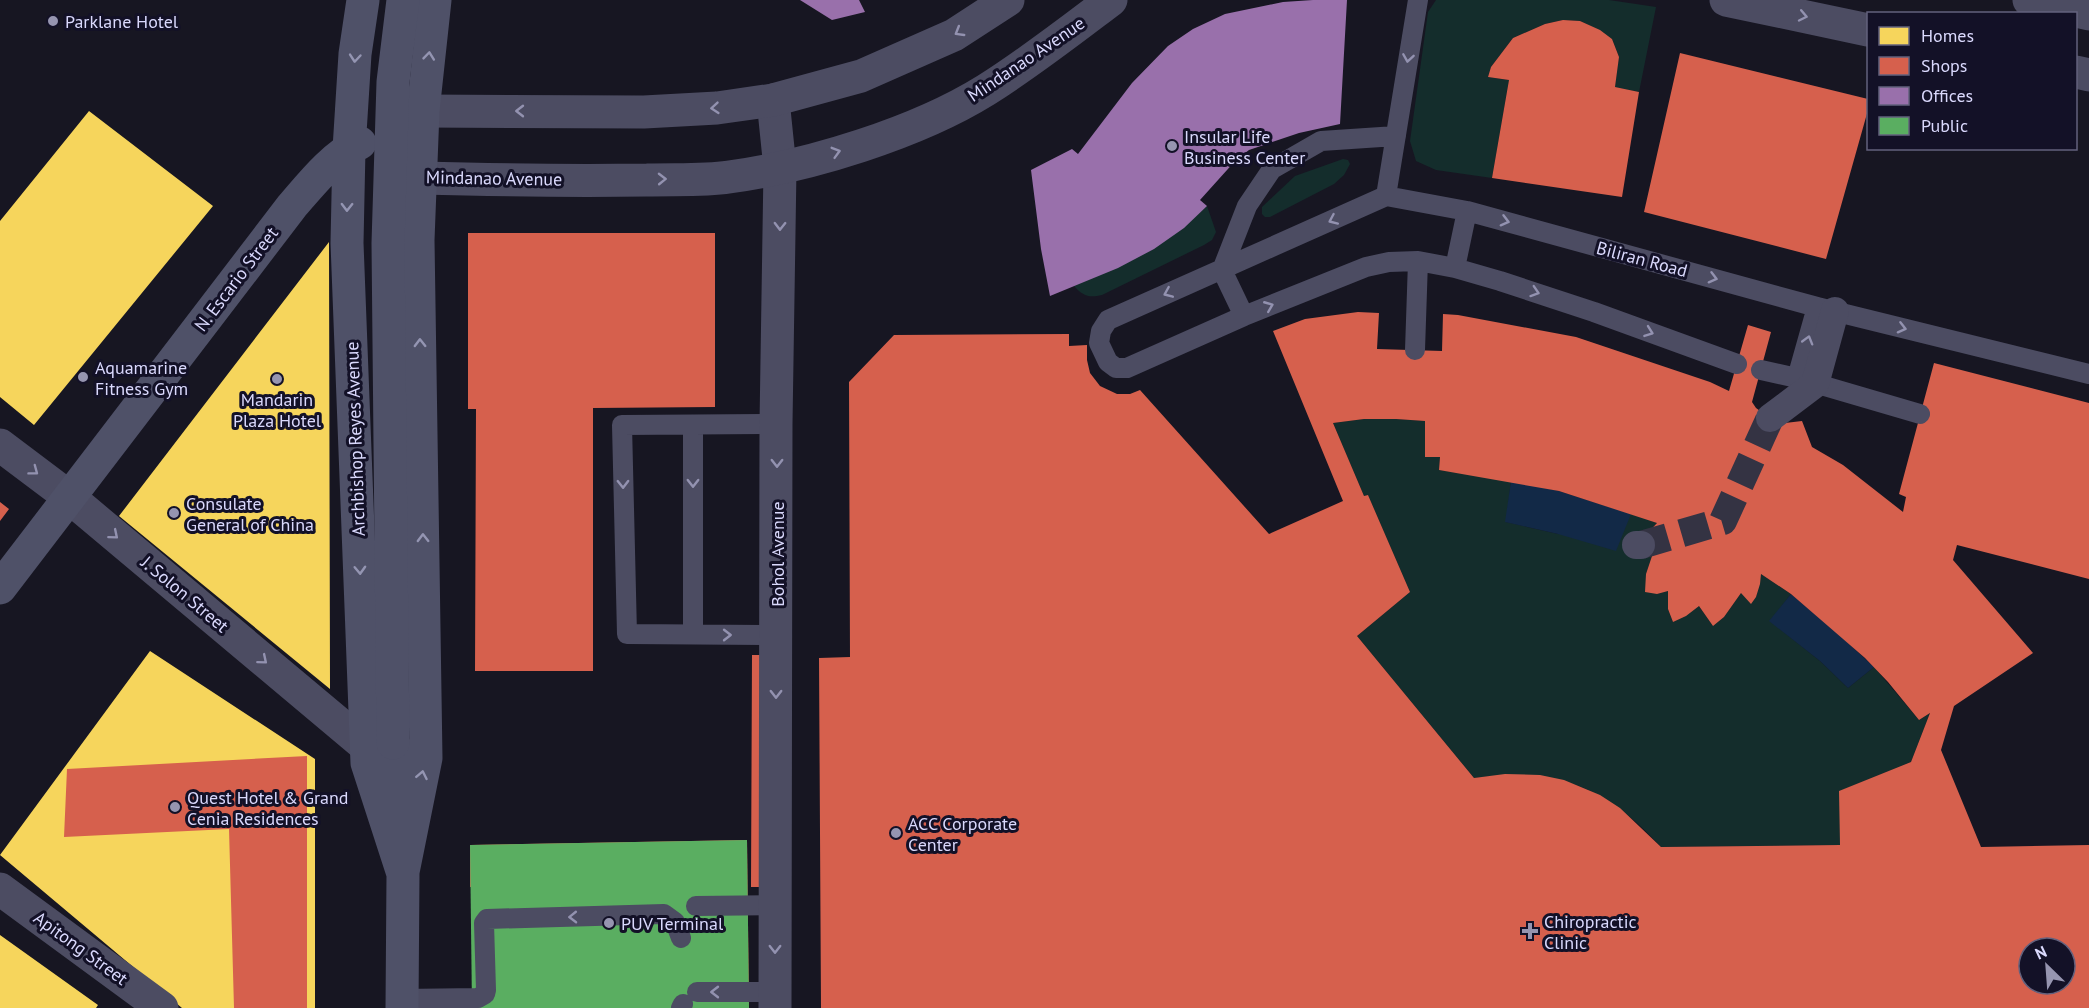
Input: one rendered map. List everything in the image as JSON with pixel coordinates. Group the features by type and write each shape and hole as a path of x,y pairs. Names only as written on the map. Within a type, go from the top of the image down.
{"main road":[{"name":"Archbishop Reyes Avenue","path":"363,0 355,54 349,149 347,243 380,745 403,874 402,1004"},
{"name":"Archbishop Reyes Avenue","path":"380,745 388,243 393,82 403,0"},
{"name":"Archbishop Reyes Avenue","path":"403,874 426,758 418,240 423,111 435,0"},
{"path":"349,149 423,111"},
{"name":"Mindanao Avenue","path":"349,149 420,178"},
{"name":"N. Escario Street","path":"0,588 292,206 318,176 349,149"}],"street":[{"path":"423,111 644,112 717,108 772,100 861,76 954,35 1008,0"},
{"name":"Mindanao Avenue","path":"420,178 604,181 727,178 780,168 870,142 928,119 984,91 1052,45 1111,0"},
{"path":"1726,0 1867,30"},
{"path":"2030,0 2089,14"},
{"name":"Bohol Avenue","path":"772,100 780,168 776,424 775,1000"},
{"path":"1770,418 1806,381 1826,309"},
{"name":"J. Solon Street","path":"0,445 69,497 380,745"},
{"name":"Apitong Street","path":"0,888 162,1008"}],"lane":[{"path":"1418,0 1386,196 1108,320 1101,331 1099,344 1108,362 1116,368 1127,368 1244,316 1366,267 1389,262 1418,261 1455,268 1594,312 1737,364"},
{"path":"1244,316 1222,270 1247,206 1272,169 1321,141 1396,135"},
{"name":"Biliran Road","path":"1386,196 1467,211 1826,309 2089,374"},
{"path":"1455,268 1467,211"},
{"path":"1415,350 1418,261"},
{"path":"1761,370 1920,414"},
{"path":"776,424 622,425 627,634 776,635"},
{"path":"693,425 693,634"},
{"path":"696,906 776,905"},
{"path":"402,1004 478,998 485,994 484,922 487,919 664,914 675,922 681,938"},
{"path":"687,1001 775,1000"}],"green space":[{"path":"1436,0 1609,0 1656,7 1639,92 1615,87 1619,57 1612,39 1580,21 1563,20 1545,24 1513,38 1491,67 1488,77 1509,80 1492,178 1436,170 1416,161 1410,141 1428,12"},
{"path":"1343,159 1348,160 1350,164 1344,175 1334,184 1270,217 1262,214 1262,207 1295,176"},
{"path":"1207,206 1216,232 1212,240 1204,245 1102,295 1086,295 1074,286 1144,252 1177,231"},
{"path":"1364,419 1425,421 1425,456 1440,457 1439,470 1511,481 1506,522 1558,534 1631,514 1657,523 1645,536 1646,553 1653,553 1646,574 1657,594 1668,591 1668,609 1673,622 1699,606 1713,626 1724,617 1741,593 1756,597 1761,574 1791,594 1770,621 1820,661 1848,688 1874,667 1919,720 1930,713 1911,762 1840,791 1840,845 1661,847 1619,809 1599,795 1577,786 1555,779 1530,776 1474,778 1357,636 1410,592 1368,495 1364,496 1333,423"}],"water":[{"path":"1511,481 1559,491 1631,514 1616,551 1505,522"},
{"path":"1791,594 1874,667 1848,688 1820,661 1769,621"}],"building: Homes":[{"path":"89,111 213,206 34,425 0,397 0,221"},
{"name":"Mandarin Plaza Hotel","path":"329,242 330,689 119,516"},
{"name":"Quest Hotel & Grand Cenia Residences","path":"150,651 315,759 315,1008 182,1008 0,855"},
{"path":"0,935 98,1005 96,1008 0,1008"}],"building: Shops":[{"path":"1563,20 1580,21 1600,30 1612,39 1619,57 1615,87 1639,92 1622,197 1492,178 1509,80 1488,77 1491,67 1513,38 1545,24"},
{"path":"1680,53 1867,99 1867,114 1826,259 1644,212"},
{"path":"468,233 715,233 715,407 593,408 593,671 475,671 476,409 468,409"},
{"path":"1358,312 1379,313 1377,349 1442,351 1443,314 1458,315 1576,337 1710,382 1729,391 1748,325 1771,332 1752,402 1756,408 1770,418 1785,423 1802,421 1812,447 1843,465 1903,512 1906,497 1899,494 1934,363 2089,403 2089,579 1957,545 1953,560 2033,653 1954,706 1941,750 1981,847 2089,845 2089,1008 821,1008 819,658 850,657 849,382 894,335 1069,334 1069,346 1087,345 1090,373 1100,386 1117,394 1130,394 1140,390 1269,534 1343,501 1273,331 1305,319","holes":["1364,419 1425,421 1425,457 1440,457 1439,470 1559,491 1657,523 1645,536 1646,553 1653,553 1646,574 1645,592 1657,594 1668,591 1668,609 1673,622 1699,606 1713,626 1724,617 1741,593 1751,604 1756,597 1761,574 1791,594 1865,658 1919,720 1930,713 1911,762 1839,791 1840,845 1661,847 1620,808 1600,795 1564,780 1540,775 1505,774 1474,778 1357,636 1410,592 1368,495 1364,496 1333,423"]},
{"path":"0,502 9,509 0,521"},
{"path":"752,655 765,655 763,887 751,887"},
{"path":"307,756 307,1008 234,1008 229,829 64,837 67,769"},
{"name":"PUV Terminal","path":"747,840 749,1008 697,1008 697,1003 498,1007 498,941 696,937 695,883 470,887 470,845"}],"building: Offices":[{"path":"800,0 859,0 865,12 832,20"},
{"name":"Insular Life Business Center","path":"1347,0 1340,124 1299,133 1249,150 1236,160 1200,200 1207,206 1184,228 1154,249 1118,268 1050,296 1041,249 1031,170 1072,149 1078,154 1132,83 1168,46 1193,29 1225,14 1283,2"}],"building: Public":[{"name":"PUV Terminal","path":"747,840 749,1008 472,1008 470,845"}],"tunnel":[{"path":"1641,545 1723,521 1770,418"}],"place":[{"name":"Parklane Hotel","path":"53,21"},
{"name":"Insular Life Business Center","path":"1172,146"},
{"name":"Aquamarine Fitness Gym","path":"83,377"},
{"name":"Mandarin Plaza Hotel","path":"277,379"},
{"name":"Consulate General of China","path":"174,513"},
{"name":"Quest Hotel & Grand Cenia Residences","path":"175,807"},
{"name":"ACC Corporate Center","path":"896,833"},
{"name":"PUV Terminal","path":"609,923"},
{"name":"Chiropractic Clinic","path":"1530,931"}]}
